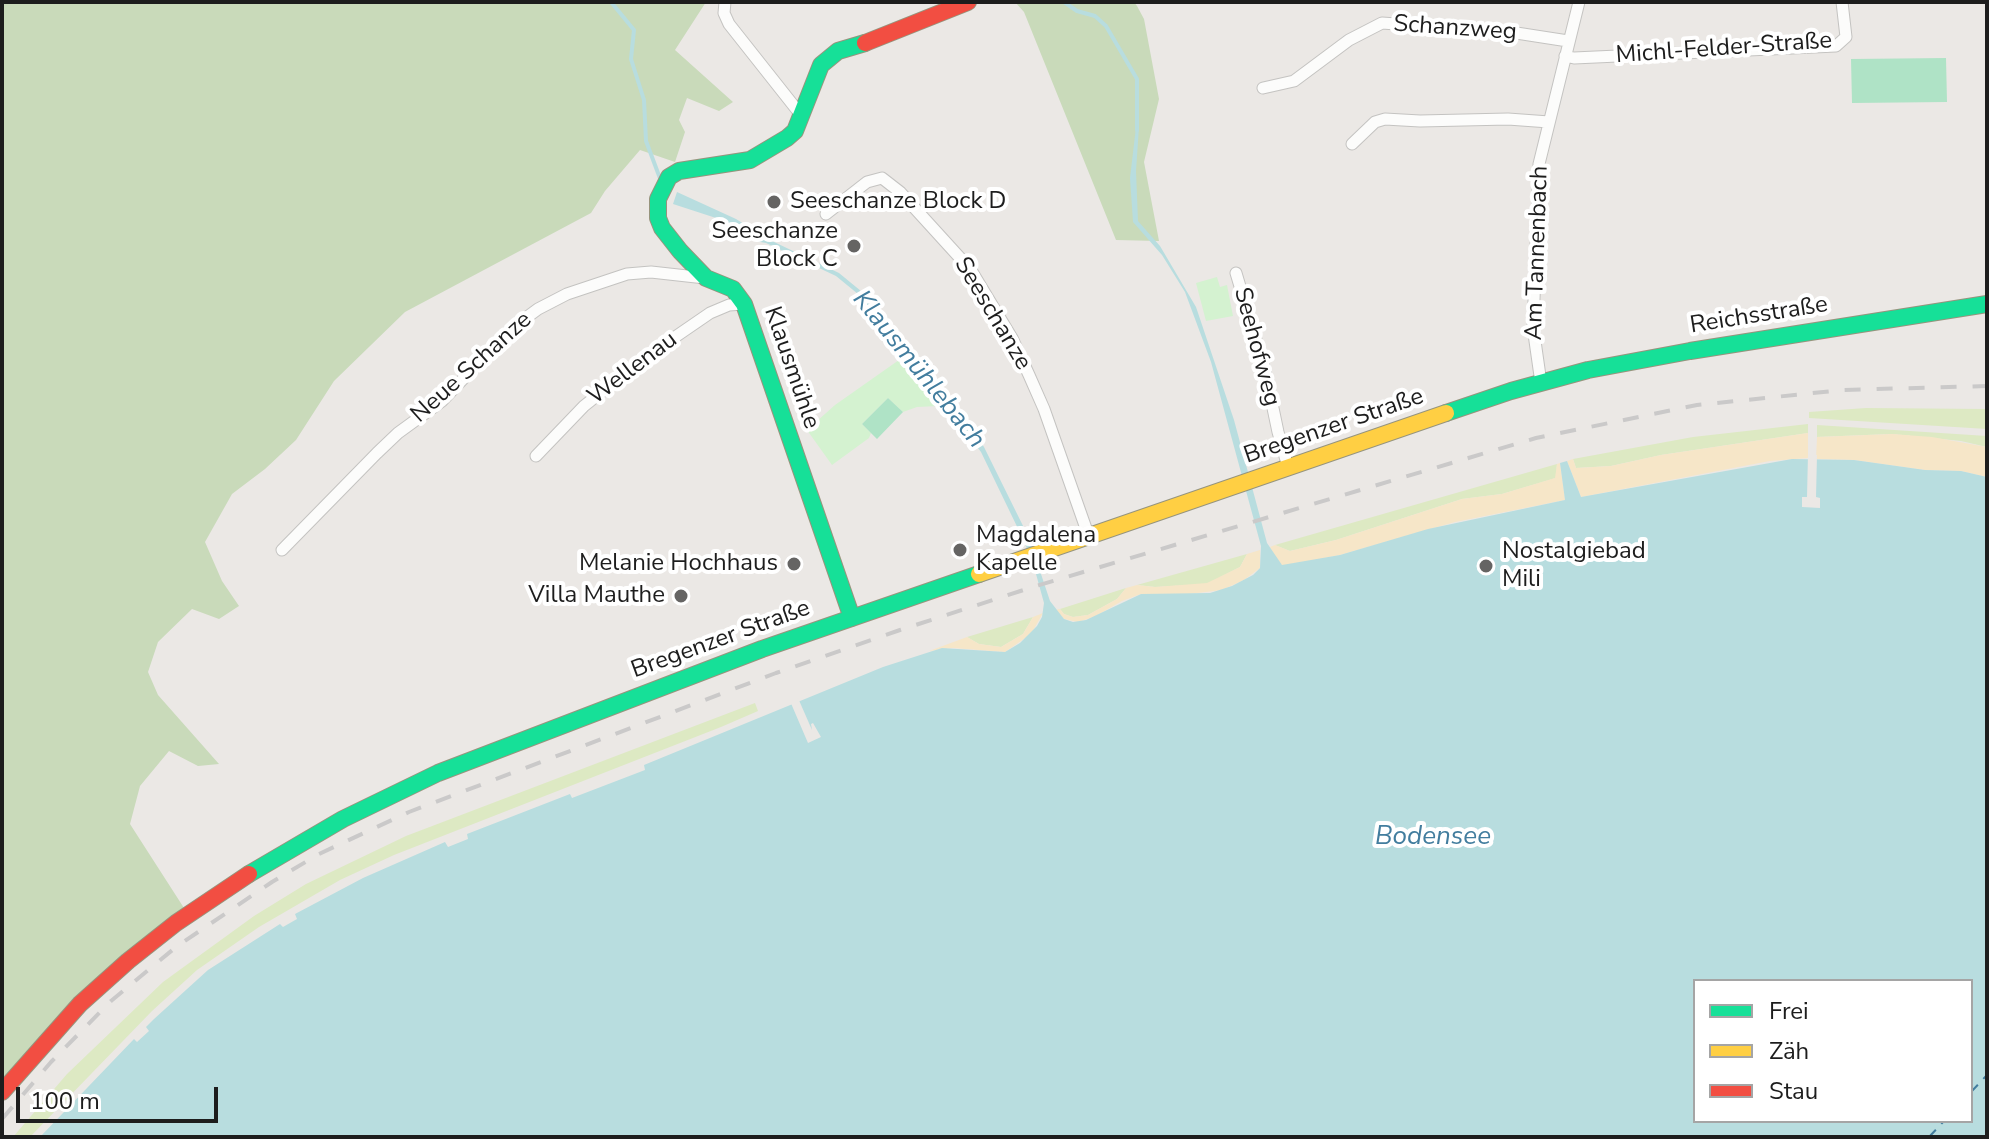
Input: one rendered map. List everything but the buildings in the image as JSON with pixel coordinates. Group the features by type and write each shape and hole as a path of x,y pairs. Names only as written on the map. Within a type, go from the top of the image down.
{"main road":[{"name":"Klausmühle","path":"852,618 744,304 733,289 706,278 662,228 657,209 661,190 669,177 679,171 741,162 761,154 795,131 821,65 838,51 968,2"},
{"name":"Reichsstraße","path":"1541,383 1588,370 1690,351 1987,304"},
{"name":"Bregenzer Straße","path":"2,1092 80,1004 151,942 243,877 343,819 438,773 762,649 1541,383"}],"street":[{"path":"725,2 724,13 729,24 801,115"},
{"name":"Am Tannenbach","path":"1541,383 1533,341 1539,164 1579,2"},
{"name":"Michl-Felder-Straße","path":"1565,56 1836,46 1846,37 1842,2"},
{"name":"Schanzweg","path":"1263,88 1294,81 1349,40 1382,23 1510,32 1568,41"},
{"path":"1352,144 1375,122 1385,119 1549,122"},
{"name":"Seeschanze","path":"826,214 867,182 882,178 900,192 971,270 1012,338 1029,375 1089,537"},
{"name":"Neue Schanze","path":"282,550 398,433 442,401 511,329 538,309 567,294 627,274 651,272 706,278"},
{"name":"Seehofweg","path":"1236,273 1265,370 1288,467"},
{"name":"Wellenau","path":"536,456 584,406 643,359 710,313 729,305 744,304"}],"green space":[{"path":"2,2 706,2 675,50 733,102 719,111 687,98 679,120 685,132 675,162 640,150 605,191 591,213 405,312 334,381 296,440 232,494 205,542 222,581 239,606 219,619 192,609 158,642 148,672 158,695 219,764 198,766 169,751 140,786 130,824 184,908 2,1082"},
{"path":"1015,2 1134,2 1137,6 1144,19 1159,99 1144,162 1159,241 1116,240 1024,12"},
{"path":"1946,58 1947,102 1852,103 1851,59"},
{"path":"1217,277 1220,287 1227,285 1233,316 1206,321 1196,283"},
{"path":"899,360 938,406 917,407 903,412 888,398 862,424 871,433 869,438 832,465 807,430 835,405"},
{"path":"888,398 903,412 877,439 862,424"},
{"path":"1866,408 1987,409 1987,429 1809,418 1809,412"},
{"path":"1808,424 1808,433 1661,455 1611,466 1576,468 1573,459 1693,437"},
{"path":"1817,425 1987,436 1987,447 1961,441 1892,434 1817,437"},
{"path":"1557,464 1556,478 1502,494 1462,499 1336,540 1290,551 1275,545"},
{"path":"1247,554 1240,567 1207,584 1137,585"},
{"path":"1126,588 1117,599 1088,615 1073,617 1060,609"},
{"path":"1033,617 1023,634 1001,647 979,644 967,637"},
{"path":"755,703 758,711 721,727 394,855 340,880 259,927 197,970 152,1011 30,1137 13,1137 67,1074 163,982 254,916 306,884 406,836"}],"sand":[{"path":"1808,433 1808,458 1770,461 1581,497 1567,461 1573,459 1576,468 1611,466 1661,455"},
{"path":"1892,434 1932,437 1987,447 1987,477 1961,471 1816,459 1817,437"},
{"path":"1560,463 1565,500 1455,522 1340,555 1284,566 1278,563 1270,547 1275,545 1290,551 1336,540 1462,499 1502,494 1555,478 1557,464"},
{"path":"1260,550 1260,568 1222,590 1181,595 1141,594 1078,622 1064,619 1055,610 1060,609 1073,617 1088,615 1117,599 1126,588 1137,585 1155,587 1207,583 1240,567 1247,554"},
{"path":"1043,613 1031,634 1005,652 953,648 929,651 967,637 979,644 1001,647 1023,634 1033,617"}],"water":[{"name":"Bodensee","path":"1136,127 1139,127 1136,171 1138,221 1160,246 1196,307 1234,420 1267,543 1282,565 1340,555 1428,529 1565,500 1560,463 1567,461 1581,497 1792,459 1854,460 1925,470 1961,471 1987,477 1987,1137 40,1137 134,1039 137,1042 149,1031 146,1027 154,1019 208,970 280,924 283,927 297,919 295,914 363,878 445,842 448,847 468,839 467,834 570,794 572,798 645,770 644,765 883,667 942,648 1005,652 1020,643 1037,626 1044,603 1036,574 1024,541 981,452 858,294 836,276 766,243 755,241 716,218 673,204 677,192 839,273 867,296 984,447 1029,538 1050,601 1064,619 1073,622 1086,620 1141,594 1210,593 1253,575 1260,568 1261,546 1211,362 1185,292 1162,255 1133,222 1130,178"}],"pier":[{"path":"1808,454 1817,455 1816,497 1820,498 1820,508 1802,507 1802,497 1807,497"},
{"path":"798,698 812,730 813,723 821,737 808,743 790,701"}],"waterway":[{"name":"Klausmühlebach","path":"611,2 634,30 631,59 644,100 646,141 661,181"},
{"path":"1064,2 1077,11 1095,16 1106,26 1137,79 1137,130"}],"ferry route":[{"path":"1973,1090 1987,1075"},
{"path":"1929,1137 1942,1123"}],"railway":[{"path":"2,1119 51,1062 111,1001 176,947 319,854 409,812 776,673 1036,586 1536,438 1697,405 1843,390 1987,386"}],"traffic: fast":[{"path":"852,618 744,304 733,289 706,278 680,251 662,228 658,218 658,199 669,177 679,171 750,160 787,138 795,131 821,65 838,51 865,43"},
{"path":"1446,413 1588,370 1987,304"},
{"path":"249,874 343,819 438,773 762,649 979,574"}],"traffic: slow":[{"path":"979,574 1446,413"}],"traffic: jam":[{"path":"865,43 968,2"},
{"path":"2,1092 80,1004 128,961 176,923 249,874"}],"place":[{"name":"Seeschanze Block D","path":"774,202"},
{"name":"Seeschanze Block C","path":"854,246"},
{"name":"Magdalena Kapelle","path":"960,550"},
{"name":"Melanie Hochhaus","path":"794,564"},
{"name":"Nostalgiebad Mili","path":"1486,566"},
{"name":"Villa Mauthe","path":"681,596"}]}
